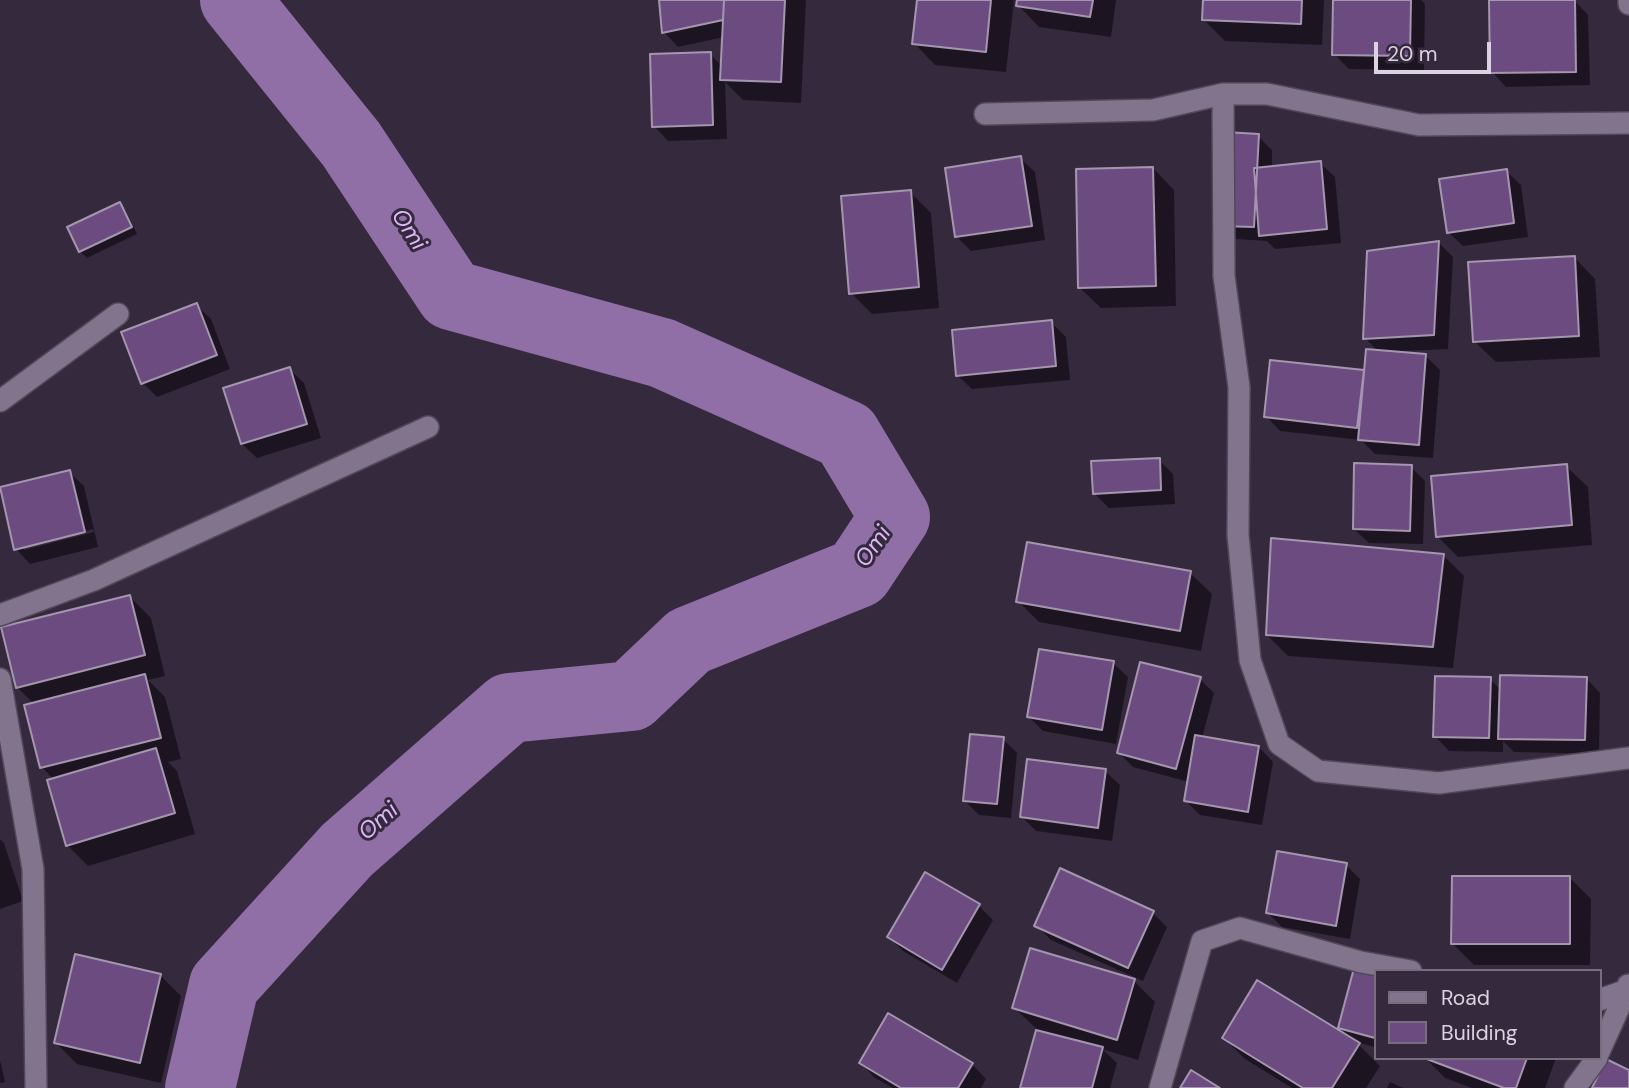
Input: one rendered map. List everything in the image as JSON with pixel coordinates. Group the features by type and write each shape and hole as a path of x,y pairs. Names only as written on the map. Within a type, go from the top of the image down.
{"street":[{"path":"1223,94 1224,276 1239,387 1238,536 1250,660 1279,744 1318,771 1439,783 1629,758"},
{"path":"985,114 1153,110 1223,94 1267,94 1419,125 1629,123"},
{"path":"0,401 118,314"},
{"path":"0,615 93,580 428,427"},
{"path":"0,678 33,869 36,1088"},
{"path":"1160,1088 1202,941 1240,928 1362,962 1400,969"},
{"path":"1601,999 1628,987"},
{"path":"1601,1048 1628,987"},
{"path":"1575,1088 1596,1060"}],"building":[{"path":"659,0 724,0 723,20 662,33"},
{"path":"724,0 785,0 781,82 720,80"},
{"path":"917,0 991,0 986,52 912,44"},
{"path":"1017,0 1093,0 1090,17 1016,6"},
{"path":"1203,0 1302,0 1301,24 1202,20"},
{"path":"1333,0 1411,0 1410,56 1332,55"},
{"path":"1489,0 1575,0 1576,72 1490,73"},
{"path":"711,52 713,125 652,127 650,54"},
{"path":"1225,132 1259,134 1254,227 1220,226"},
{"path":"1021,156 1032,226 955,237 945,168"},
{"path":"1321,161 1327,229 1259,236 1254,168"},
{"path":"1153,167 1156,286 1078,288 1076,169"},
{"path":"1507,169 1514,223 1447,233 1439,179"},
{"path":"911,190 919,287 849,294 841,196"},
{"path":"120,202 132,227 79,252 67,227"},
{"path":"1439,241 1434,335 1363,339 1367,251"},
{"path":"1575,256 1579,336 1473,342 1468,262"},
{"path":"197,303 217,355 141,384 121,332"},
{"path":"1052,320 1056,366 956,376 952,330"},
{"path":"1366,349 1426,354 1419,445 1358,440"},
{"path":"1270,360 1364,370 1357,428 1264,417"},
{"path":"290,367 307,424 241,444 223,388"},
{"path":"1160,458 1161,490 1093,494 1091,461"},
{"path":"1354,463 1412,465 1410,531 1353,529"},
{"path":"1567,464 1572,525 1436,537 1431,476"},
{"path":"70,470 85,532 14,550 0,487"},
{"path":"1271,538 1444,554 1433,647 1266,635"},
{"path":"1027,542 1191,571 1180,631 1016,602"},
{"path":"130,595 145,655 16,688 1,627"},
{"path":"1039,649 1114,661 1102,730 1027,717"},
{"path":"1140,662 1201,677 1176,769 1117,753"},
{"path":"145,674 161,738 40,768 24,705"},
{"path":"1500,675 1587,677 1585,740 1498,739"},
{"path":"1435,676 1491,677 1489,738 1433,737"},
{"path":"970,734 1004,737 997,804 963,801"},
{"path":"1195,735 1259,746 1248,812 1184,801"},
{"path":"156,748 175,813 66,846 47,780"},
{"path":"1027,759 1106,769 1098,828 1020,817"},
{"path":"1277,851 1347,863 1336,926 1266,913"},
{"path":"1060,868 1154,911 1128,968 1034,926"},
{"path":"925,872 980,904 942,970 887,937"},
{"path":"1452,876 1570,876 1570,944 1451,944"},
{"path":"1030,948 1135,979 1117,1040 1012,1008"},
{"path":"75,954 161,974 140,1063 54,1043"},
{"path":"1354,968 1374,973 1374,1038 1338,1028"},
{"path":"1257,980 1360,1043 1332,1088 1303,1088 1222,1038"},
{"path":"888,1013 973,1063 958,1088 901,1088 859,1063"},
{"path":"1036,1030 1103,1047 1092,1088 1020,1088"},
{"path":"1606,1059 1629,1070 1629,1088 1592,1088"},
{"path":"1429,1060 1526,1060 1516,1088 1504,1088"},
{"path":"1191,1070 1220,1088 1180,1088"}],"waterway":[{"name":"Omi","path":"200,1088 224,985 347,850 509,708 631,696 689,641 858,573 895,517 846,435 662,353 451,295 351,144 235,0"}]}
